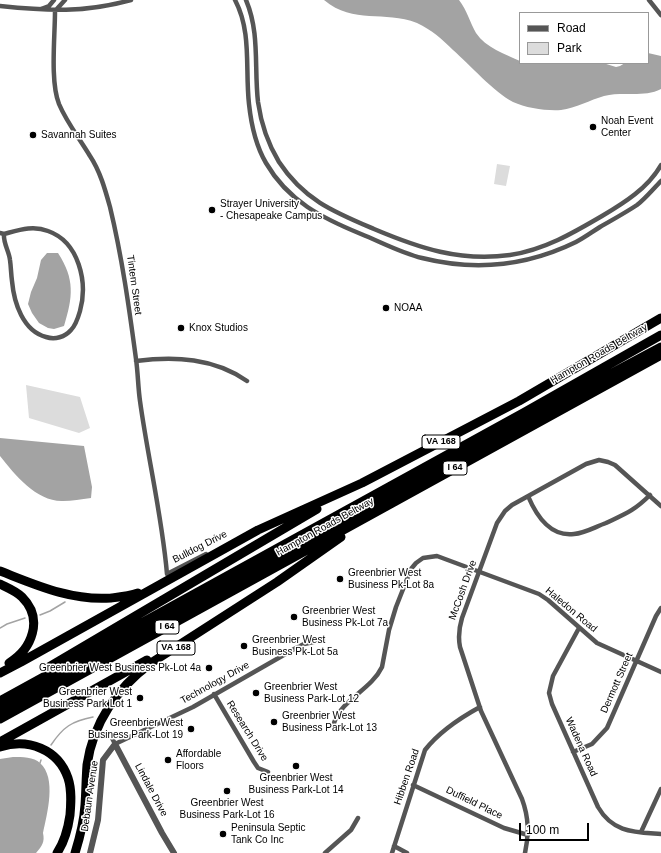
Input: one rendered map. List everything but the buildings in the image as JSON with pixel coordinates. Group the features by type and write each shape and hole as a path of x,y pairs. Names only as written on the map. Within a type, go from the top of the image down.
{"highway":[{"name":"VA 168","path":"0,673 166,578 258,530 362,482 519,401 661,318"},
{"name":"Hampton Roads Beltway","path":"0,696 571,384 661,331"},
{"path":"0,701 519,416 661,335"},
{"path":"0,710 530,417 661,347"},
{"name":"Hampton Roads Beltway","path":"0,719 643,364 661,356"},
{"path":"24,682 362,482"},
{"name":"VA 168","path":"75,853 83,819 86,774 90,753 96,732 105,713 121,690 143,669 277,582 377,511"},
{"path":"0,571 59,593 95,598 132,595 166,578"},
{"path":"0,584 15,592 26,602 31,612 33,622 31,638 26,648 15,660 0,668"},
{"path":"0,742 207,627"},
{"path":"0,747 19,743 34,745 48,752 64,768 70,785 71,806 66,836 57,853"}],"street":[{"path":"38,10 49,6 54,0"},
{"path":"55,11 65,0"},
{"path":"0,6 55,11 94,8 131,0"},
{"path":"235,0 243,22 246,40 249,103 254,132 266,162 286,189 297,200 317,214 344,227 406,253 422,258 468,265 514,263 550,252 578,241 637,204 661,180"},
{"path":"246,0 255,33 258,101 262,121 269,142 278,161 300,188 322,206 404,241 427,249 466,256 510,255 530,251 572,234 618,207 646,184 661,165"},
{"path":"649,0 661,15"},
{"name":"Tintern Street","path":"55,11 54,66 56,92 59,103 68,122 91,157 104,187 123,266 140,399 165,546 166,578"},
{"path":"30,228 47,230 62,239 73,252 81,274 82,296 81,307 76,324 67,334 55,338 41,336 28,326 23,319 14,291 10,258 2,233 30,228"},
{"path":"136,361 170,358 194,360 222,368 247,381"},
{"name":"McCosh Drive","path":"525,853 528,835 528,819 522,799 480,707 460,647 458,633 462,618 499,519 507,509 528,496 586,464 599,460 615,465 661,506"},
{"path":"528,496 537,514 546,525 561,533 573,534 585,532 634,510 650,496"},
{"name":"Bulldog Drive","path":"166,578 241,536"},
{"name":"Haledon Road","path":"334,723 342,708 372,683 379,674 382,667 393,615 409,572 413,566 423,558 435,556 539,594 548,600 597,643 661,672"},
{"name":"Dermott Street","path":"573,752 592,744 604,733 656,616 661,608"},
{"name":"Wadena Road","path":"579,628 553,676 550,687 552,704 602,814 620,828 629,831 661,834"},
{"name":"Technology Drive","path":"115,744 193,707 304,644 323,640"},
{"name":"Research Drive","path":"214,694 258,768 268,772"},
{"name":"Hibben Road","path":"392,853 422,755 430,744 460,719 480,707"},
{"name":"Lindale Drive","path":"111,736 162,834 174,853"},
{"name":"Debaun Avenue","path":"90,853 98,820 103,760 115,744"},
{"name":"Duffield Place","path":"413,785 504,828 528,835"},
{"path":"641,832 661,789"},
{"path":"325,853 351,830 358,818"},
{"path":"394,846 407,853"}],"green space":[{"path":"497,164 510,166 506,186 494,184"},
{"path":"26,385 80,397 90,428 79,433 29,418"}],"shaded area":[{"path":"324,0 459,0 480,38 490,47 519,61 519,64 606,64 616,67 623,64 649,64 649,53 661,56 661,89 654,92 641,94 604,96 572,108 561,110 524,106 513,102 498,92 441,38 417,23 393,17 358,15 335,8"},
{"path":"47,253 58,253 64,262 71,288 71,297 64,326 54,329 48,328 39,323 28,304 37,278 41,260"},
{"path":"0,438 84,446 92,487 91,498 66,501 53,500 36,492 20,479 0,456"},
{"path":"13,757 28,758 37,761 45,770 48,778 49,796 47,816 43,833 44,836 41,846 36,853 0,853 0,759"}],"waterway":[{"path":"40,615 65,602"},
{"path":"0,628 25,618"},
{"path":"51,745 64,729 74,723 93,717"}],"place":[{"name":"Noah Event Center","path":"593,127"},
{"name":"Savannah Suites","path":"33,135"},
{"name":"Strayer University - Chesapeake Campus","path":"212,210"},
{"name":"NOAA","path":"386,308"},
{"name":"Knox Studios","path":"181,328"},
{"name":"Greenbrier West Business Pk-Lot 8a","path":"340,579"},
{"name":"Greenbrier West Business Pk-Lot 7a","path":"294,617"},
{"name":"Greenbrier West Business Pk-Lot 5a","path":"244,646"},
{"name":"Greenbrier West Business Pk-Lot 4a","path":"209,668"},
{"name":"Greenbrier West Business Park-Lot 12","path":"256,693"},
{"name":"Greenbrier West Business Park Lot 1","path":"140,698"},
{"name":"Greenbrier West Business Park-Lot 13","path":"274,722"},
{"name":"Greenbrier West Business Park-Lot 19","path":"191,729"},
{"name":"Affordable Floors","path":"168,760"},
{"name":"Greenbrier West Business Park-Lot 14","path":"296,766"},
{"name":"Greenbrier West Business Park-Lot 16","path":"227,791"},
{"name":"Peninsula Septic Tank Co Inc","path":"223,834"}]}
